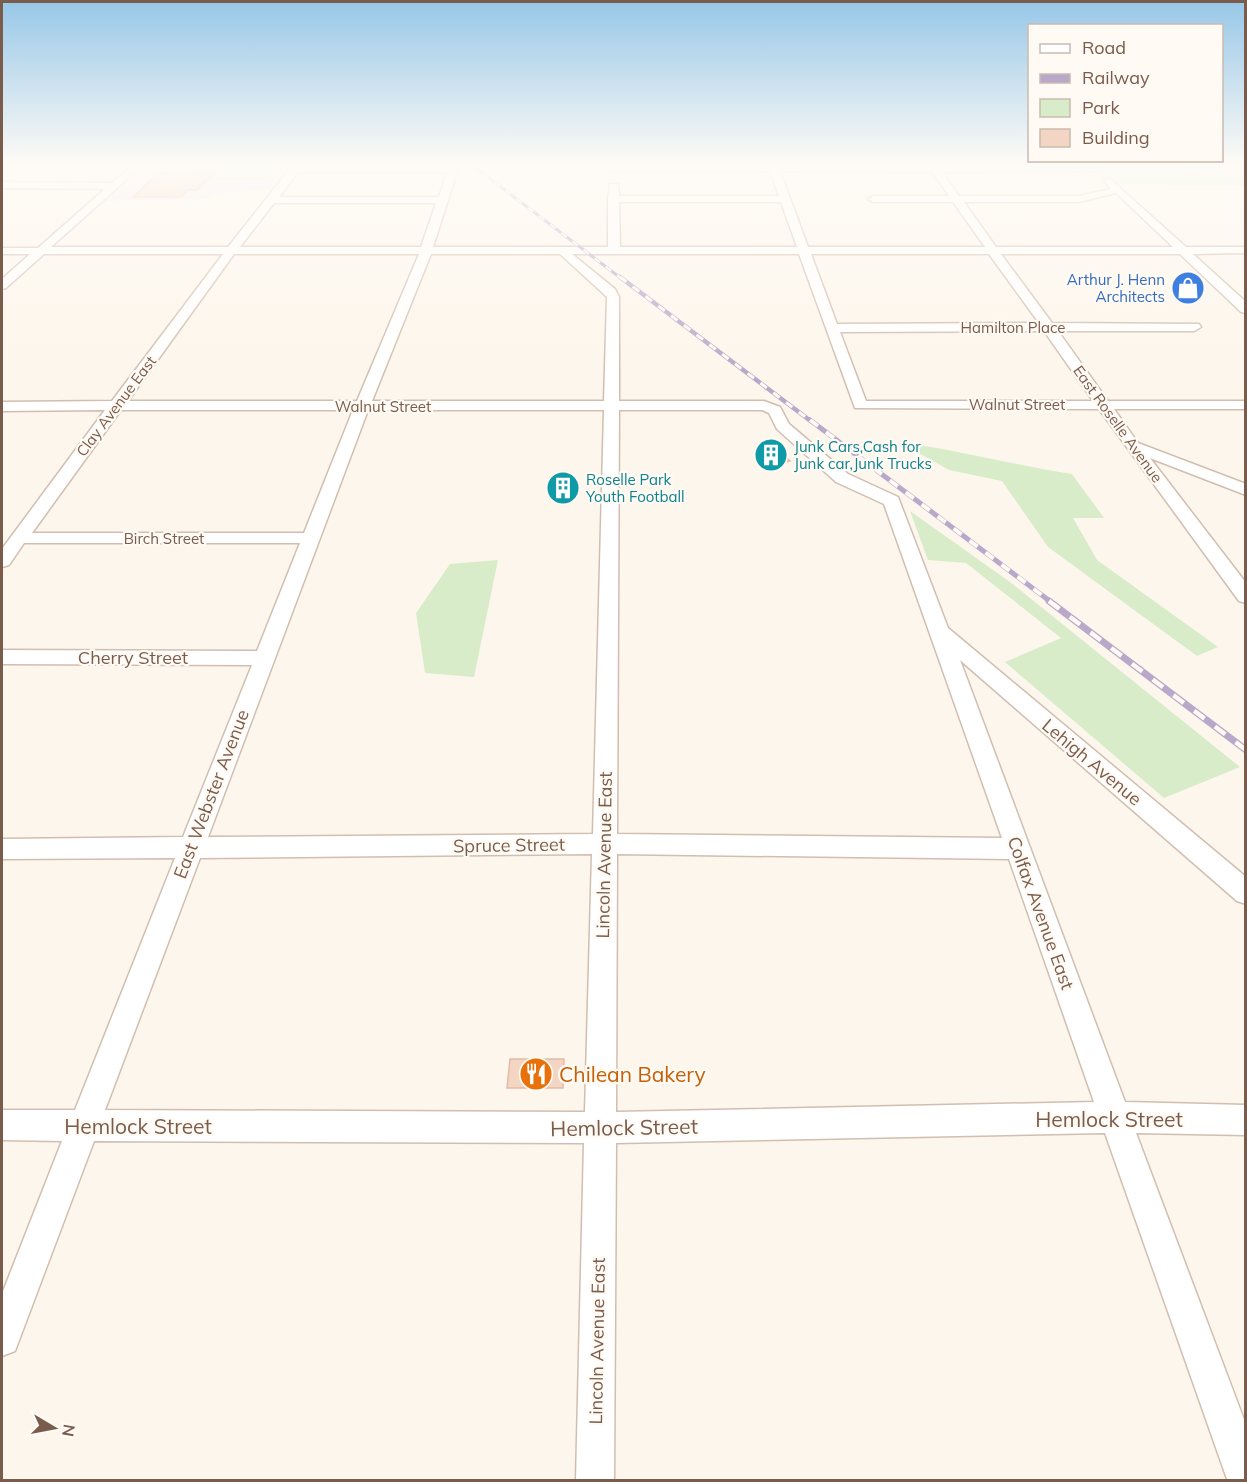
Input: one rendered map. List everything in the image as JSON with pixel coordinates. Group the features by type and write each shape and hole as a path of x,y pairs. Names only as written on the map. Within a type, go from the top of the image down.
{"street":[{"path":"2,285 59,234"},
{"name":"Clay Avenue East","path":"2,561 245,234"},
{"name":"East Webster Avenue","path":"2,1338 310,538 362,406 418,275 430,234"},
{"path":"614,234 614,250"},
{"path":"798,234 832,328"},
{"name":"East Roselle Avenue","path":"981,234 1132,446 1245,597"},
{"path":"1164,234 1245,309"},
{"name":"Lincoln Avenue East","path":"565,250 566,255 611,292 613,297 595,1480"},
{"path":"2,251 1245,250"},
{"name":"Hamilton Place","path":"832,328 1194,327"},
{"name":"Walnut Street","path":"832,328 860,405 1245,405"},
{"name":"Walnut Street","path":"2,406 764,405"},
{"name":"Colfax Avenue East","path":"764,405 775,410 782,426 842,478 892,501 1245,1479"},
{"path":"1132,446 1245,490"},
{"name":"Birch Street","path":"19,538 310,538"},
{"name":"Lehigh Avenue","path":"939,631 1245,893"},
{"name":"Cherry Street","path":"2,657 264,658"},
{"name":"Spruce Street","path":"2,849 604,844 1017,849"},
{"name":"Hemlock Street","path":"2,1125 600,1128 1114,1117 1245,1120"}],"green space":[{"path":"899,442 1072,474 1104,518 1073,518 1097,560 1218,647 1197,656 1048,547 1002,481 949,470"},
{"path":"910,511 1010,582 1240,767 1164,798 1005,662 1061,638 966,563 928,560"},
{"path":"498,560 474,677 425,673 416,613 450,564"}],"building":[{"name":"Junk Cars,Cash for Junk car,Junk Trucks","path":"773,446 790,461 772,466 755,452"},
{"name":"Chilean Bakery","path":"510,1059 564,1059 563,1088 507,1088"}],"railway":[{"path":"563,234 622,279"},
{"path":"620,277 812,422"},
{"path":"810,420 1051,602"},
{"path":"1049,601 1246,750"}],"place":[{"name":"Arthur J. Henn Architects","path":"1188,288"},
{"name":"Junk Cars,Cash for Junk car,Junk Trucks","path":"771,455"},
{"name":"Roselle Park Youth Football","path":"563,488"},
{"name":"Chilean Bakery","path":"536,1074"}]}
